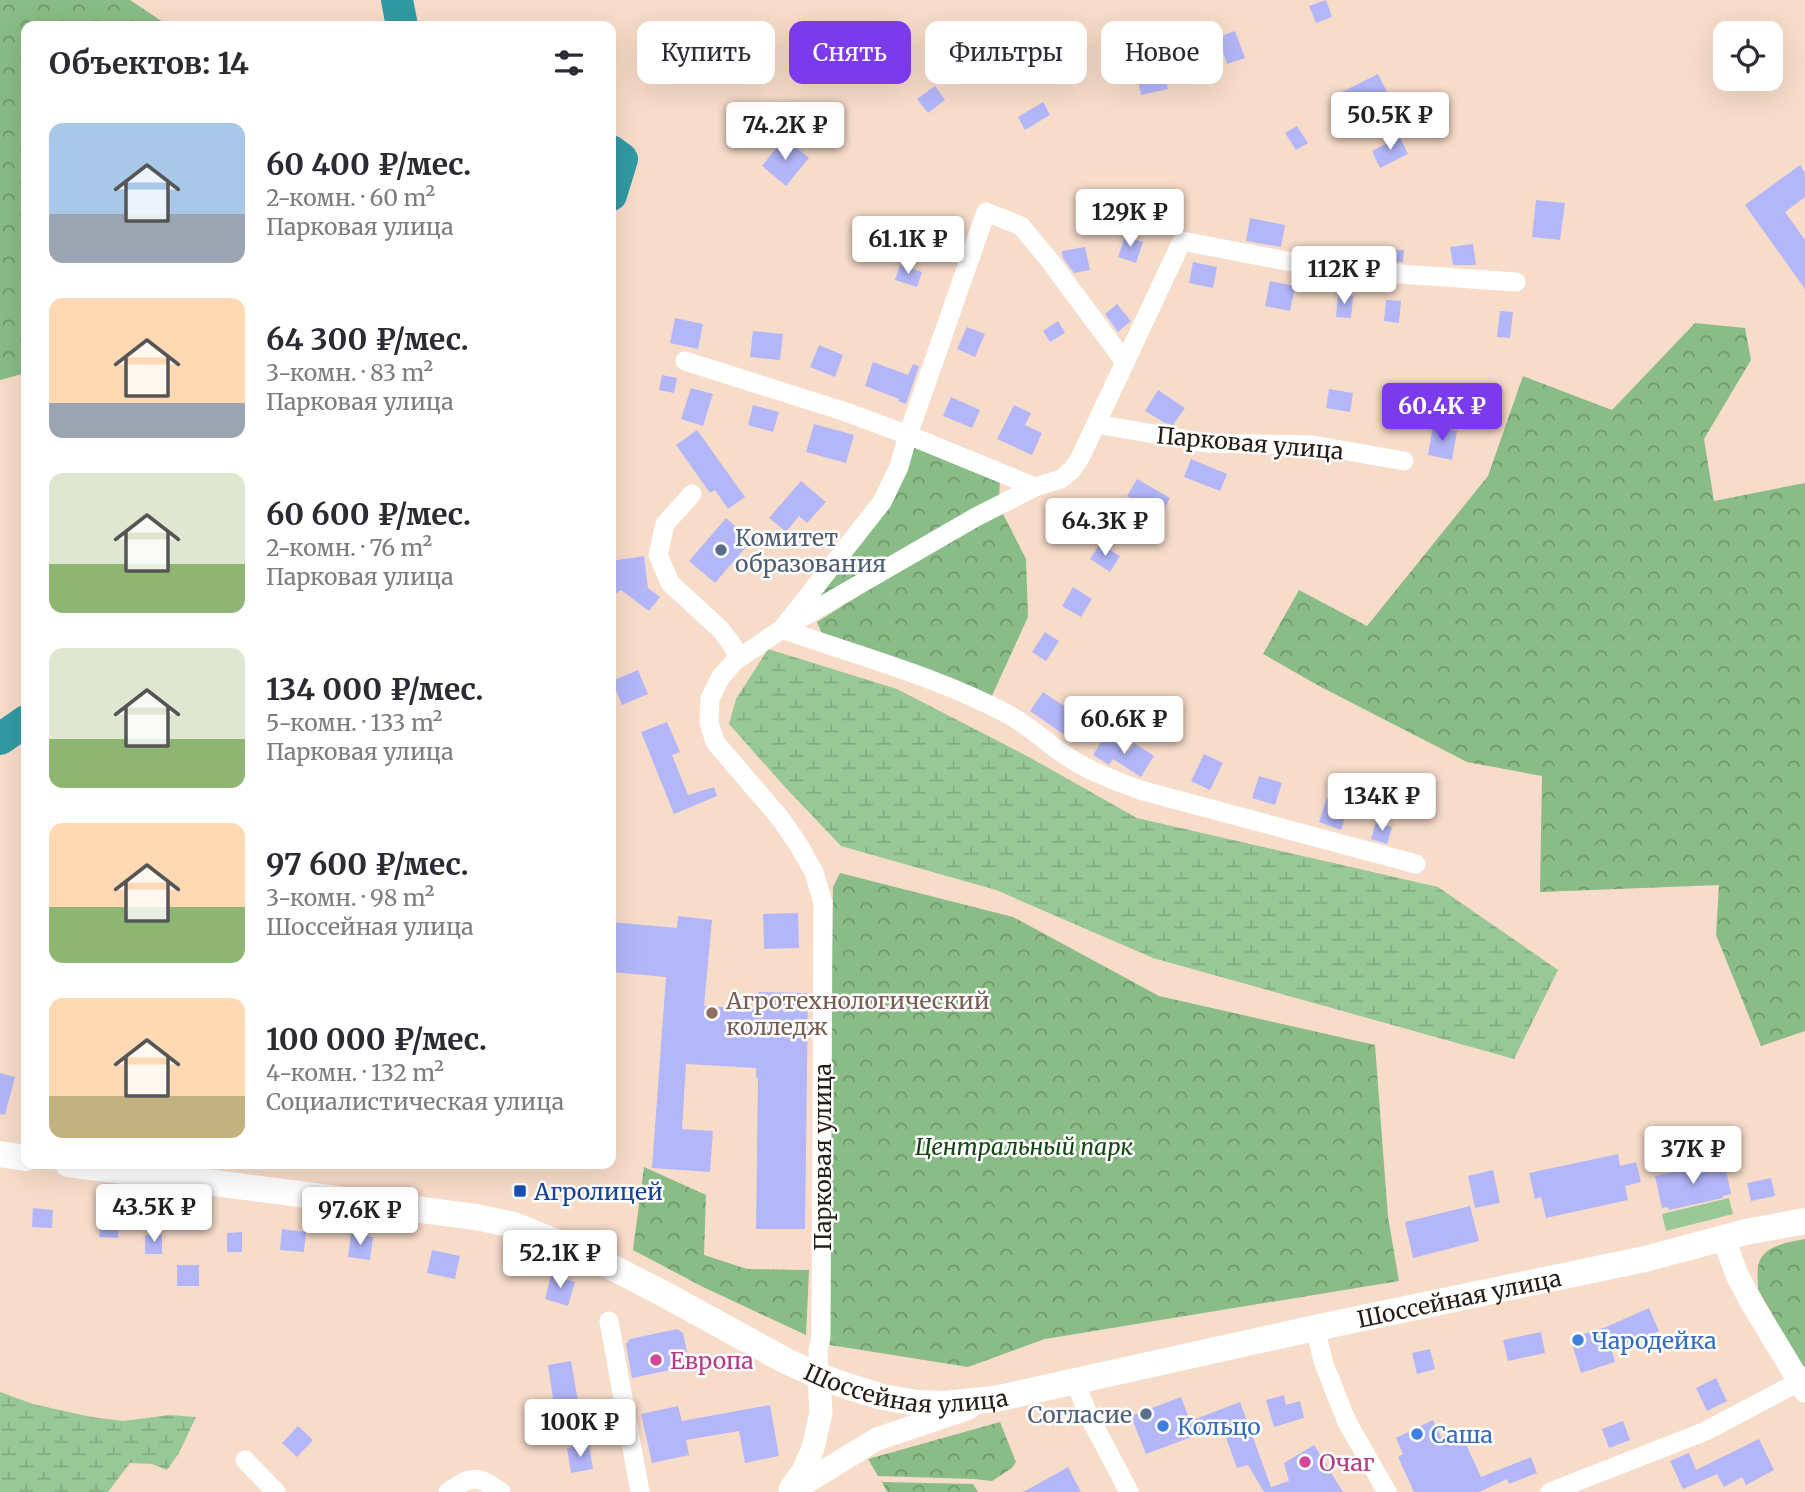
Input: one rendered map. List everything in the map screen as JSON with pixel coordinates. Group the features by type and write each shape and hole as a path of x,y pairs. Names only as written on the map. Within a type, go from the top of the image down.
{"main road":[{"path":"0,1154 21,1157"},
{"name":"Шоссейная улица","path":"114,1169 476,1217 514,1225 588,1255 786,1362 819,1376 881,1397 944,1404 995,1399 1075,1382 1315,1328 1645,1259 1805,1221"}],"street":[{"name":"Парковая улица","path":"782,629 882,502 899,467 986,212 1021,226 1051,261 1125,362"},
{"name":"Парковая улица","path":"819,1376 823,904 814,872 798,844 780,818 715,742 709,723 710,699 720,678 740,658 782,629 976,517 1035,487 1061,479 1072,470 1182,241 1328,269 1516,282"},
{"path":"685,361 846,412 1035,487"},
{"name":"Парковая улица","path":"1096,424 1206,443 1313,446 1404,461"},
{"path":"692,494 665,524 658,555 670,583 720,629 740,658"},
{"path":"782,629 895,667 967,695 1013,717 1076,762 1140,790 1416,864"},
{"path":"1550,1492 1706,1432 1802,1386 1750,1300 1737,1275 1724,1239"},
{"path":"609,1321 640,1492"},
{"path":"1315,1328 1324,1364 1347,1422 1387,1492"},
{"path":"789,1492 803,1471 813,1448 821,1413 819,1376"},
{"path":"1075,1382 1089,1416 1129,1492"},
{"path":"789,1492 877,1439 995,1399"},
{"path":"245,1460 276,1492"},
{"path":"448,1492 473,1478 490,1484 501,1492"}],"green space":[{"path":"0,0 130,0 162,21 21,21 21,374 0,380"},
{"path":"1695,323 1745,328 1751,360 1704,439 1714,501 1805,483 1805,1031 1761,1046 1716,935 1719,885 1540,892 1542,776 1467,762 1263,654 1299,590 1367,626 1488,476 1523,376 1612,410"},
{"path":"912,442 1000,480 999,498 812,604"},
{"path":"1002,512 1026,559 1028,617 990,700 825,641 817,622 922,556"},
{"path":"768,649 897,689 1027,756 1137,818 1438,887 1558,970 1514,1059 1153,958 996,890 841,846 729,724 736,699"},
{"name":"Центральный парк","path":"840,873 1013,917 1159,996 1375,1045 1388,1217 1399,1281 1045,1339 968,1367 830,1345 826,1336 833,887"},
{"path":"644,1167 706,1195 704,1255 747,1269 809,1270 806,1335 703,1287 633,1250"},
{"path":"1729,1198 1733,1214 1666,1231 1662,1214"},
{"path":"1805,1239 1805,1366 1802,1368 1758,1289 1758,1267 1763,1255 1768,1251 1779,1245"},
{"path":"0,1392 33,1404 91,1417 123,1421 170,1415 196,1417 179,1453 167,1470 152,1464 130,1463 108,1492 0,1492"},
{"path":"1000,1422 1016,1462 1012,1468 992,1481 878,1476 868,1459"},
{"path":"882,1482 973,1484 978,1492 887,1492"}],"building":[{"path":"1326,0 1332,17 1316,23 1309,6"},
{"path":"1235,31 1245,58 1227,64 1223,52 1223,35"},
{"path":"1378,74 1392,102 1354,121 1340,93"},
{"path":"1139,84 1167,84 1168,89 1141,95"},
{"path":"935,86 945,100 928,113 917,99"},
{"path":"1043,102 1050,115 1025,130 1018,117"},
{"path":"1297,126 1308,143 1296,150 1285,133"},
{"path":"1400,137 1408,154 1380,168 1372,151"},
{"path":"784,138 809,158 786,186 762,166"},
{"path":"1800,165 1805,173 1805,197 1785,212 1805,240 1805,289 1745,205"},
{"path":"1536,200 1565,203 1560,240 1532,237"},
{"path":"1169,203 1172,218 1156,221 1153,205"},
{"path":"1250,218 1285,225 1281,247 1246,241"},
{"path":"1125,236 1143,242 1136,263 1118,257"},
{"path":"1473,244 1476,265 1453,265 1450,247"},
{"path":"1085,247 1090,270 1074,273 1063,258 1062,251"},
{"path":"1386,249 1404,250 1403,262 1384,261"},
{"path":"1193,262 1217,267 1213,288 1189,283"},
{"path":"900,265 922,272 917,287 895,280"},
{"path":"1270,281 1295,286 1290,311 1265,306"},
{"path":"1338,295 1353,296 1351,318 1336,317"},
{"path":"1386,300 1401,301 1399,323 1384,321"},
{"path":"1117,304 1131,321 1118,332 1105,314"},
{"path":"1500,311 1513,312 1510,338 1497,337"},
{"path":"675,318 703,324 698,349 670,343"},
{"path":"1058,321 1065,333 1050,342 1043,331"},
{"path":"967,327 985,334 975,357 957,349"},
{"path":"753,331 783,334 780,360 750,357"},
{"path":"819,345 843,355 835,377 810,367"},
{"path":"873,362 908,375 913,364 919,366 906,404 865,386"},
{"path":"662,375 677,378 674,393 659,390"},
{"path":"691,388 713,394 703,426 681,419"},
{"path":"1329,389 1353,393 1350,412 1326,408"},
{"path":"1158,390 1185,408 1173,425 1145,411"},
{"path":"951,397 980,410 972,428 943,416"},
{"path":"753,405 779,412 773,432 748,425"},
{"path":"1014,405 1031,413 1025,425 1042,433 1032,455 997,439"},
{"path":"814,424 854,435 846,463 806,452"},
{"path":"1433,426 1457,431 1452,460 1428,455"},
{"path":"697,430 745,497 728,509 715,490 710,493 676,445"},
{"path":"1191,459 1227,474 1220,491 1184,477"},
{"path":"1137,479 1170,498 1161,515 1127,496"},
{"path":"801,481 826,502 807,523 799,516 786,532 769,518"},
{"name":"Комитет образования","path":"726,518 752,540 715,583 689,561"},
{"path":"1100,544 1120,556 1110,572 1090,559"},
{"path":"644,556 648,588 660,597 649,611 621,590 616,594 616,560"},
{"path":"1073,587 1092,599 1081,617 1062,606"},
{"path":"1045,632 1059,641 1046,661 1032,652"},
{"path":"638,670 648,694 622,705 616,691 616,679"},
{"path":"1043,692 1076,714 1063,734 1030,711"},
{"path":"667,722 680,752 672,755 688,795 714,787 717,796 674,814 641,732"},
{"path":"1105,736 1129,751 1134,743 1154,756 1141,777 1113,759 1109,765 1093,755"},
{"path":"1204,754 1223,763 1210,790 1191,781"},
{"path":"1259,776 1282,783 1275,805 1252,798"},
{"path":"1327,798 1349,805 1341,830 1319,822"},
{"path":"1376,822 1392,827 1387,844 1371,839"},
{"path":"798,913 799,948 764,949 763,914"},
{"path":"678,916 712,920 704,1006 758,1009 758,992 808,993 805,1229 756,1229 756,1068 686,1064 682,1129 713,1131 710,1172 652,1168 666,977 616,972 616,922 677,928"},
{"path":"0,1073 15,1077 5,1115 0,1114"},
{"path":"1618,1154 1620,1166 1636,1162 1641,1182 1625,1186 1628,1200 1546,1218 1541,1197 1535,1199 1529,1173"},
{"path":"1724,1161 1731,1194 1669,1210 1668,1207 1662,1208 1655,1176"},
{"path":"1493,1170 1500,1203 1475,1208 1468,1176"},
{"path":"1771,1178 1775,1196 1751,1201 1747,1183"},
{"path":"1470,1206 1479,1241 1413,1258 1405,1222"},
{"path":"33,1208 53,1210 52,1228 32,1227"},
{"path":"101,1214 120,1215 118,1238 99,1237"},
{"path":"282,1229 306,1232 304,1252 280,1250"},
{"path":"242,1232 242,1252 227,1252 227,1233"},
{"path":"351,1234 373,1237 370,1260 348,1257"},
{"path":"145,1235 162,1235 162,1254 145,1254"},
{"path":"432,1250 460,1256 455,1279 427,1273"},
{"path":"177,1265 199,1265 199,1286 177,1286"},
{"path":"551,1275 575,1282 568,1306 545,1299"},
{"path":"1649,1308 1659,1331 1612,1352 1615,1362 1581,1373 1570,1338 1606,1327"},
{"name":"Европа","path":"677,1329 683,1333 687,1352 682,1353 685,1367 632,1378 626,1344 630,1339"},
{"path":"1541,1332 1545,1353 1508,1361 1503,1340"},
{"path":"1430,1349 1435,1369 1417,1374 1412,1353"},
{"path":"571,1361 578,1401 554,1405 548,1365"},
{"path":"1716,1378 1727,1401 1707,1411 1696,1388"},
{"path":"1284,1395 1286,1405 1300,1401 1304,1418 1274,1427 1266,1400"},
{"path":"1181,1397 1190,1421 1240,1402 1271,1487 1289,1481 1284,1463 1314,1445 1343,1492 1264,1492 1248,1465 1237,1468 1225,1435 1220,1437 1216,1428 1146,1454 1131,1416"},
{"path":"770,1405 779,1456 745,1463 739,1431 686,1440 689,1455 652,1463 641,1414 678,1406 682,1421"},
{"path":"1433,1420 1441,1437 1459,1429 1481,1477 1531,1457 1537,1473 1509,1484 1507,1479 1479,1492 1414,1492 1398,1457 1403,1454 1396,1438"},
{"path":"1623,1421 1630,1440 1609,1448 1602,1429"},
{"path":"298,1426 313,1440 297,1457 282,1443"},
{"path":"1759,1439 1774,1470 1746,1485 1742,1477 1724,1487 1717,1474 1683,1489 1670,1461 1689,1453 1696,1470"},
{"path":"589,1445 593,1469 571,1473 567,1448"},
{"path":"1068,1467 1081,1492 1023,1492 1054,1475"}],"waterway":[{"path":"397,0 401,21"},
{"path":"616,155 622,159 616,179"},
{"path":"0,739 21,724"}],"place":[{"name":"Комитет образования","path":"721,550"},
{"name":"Агротехнологический колледж","path":"712,1013"},
{"name":"Агролицей","path":"520,1191"},
{"name":"Чародейка","path":"1578,1340"},
{"name":"Европа","path":"656,1360"},
{"name":"Согласие","path":"1146,1414"},
{"name":"Кольцо","path":"1163,1426"},
{"name":"Саша","path":"1417,1434"},
{"name":"Очаг","path":"1305,1462"}]}
